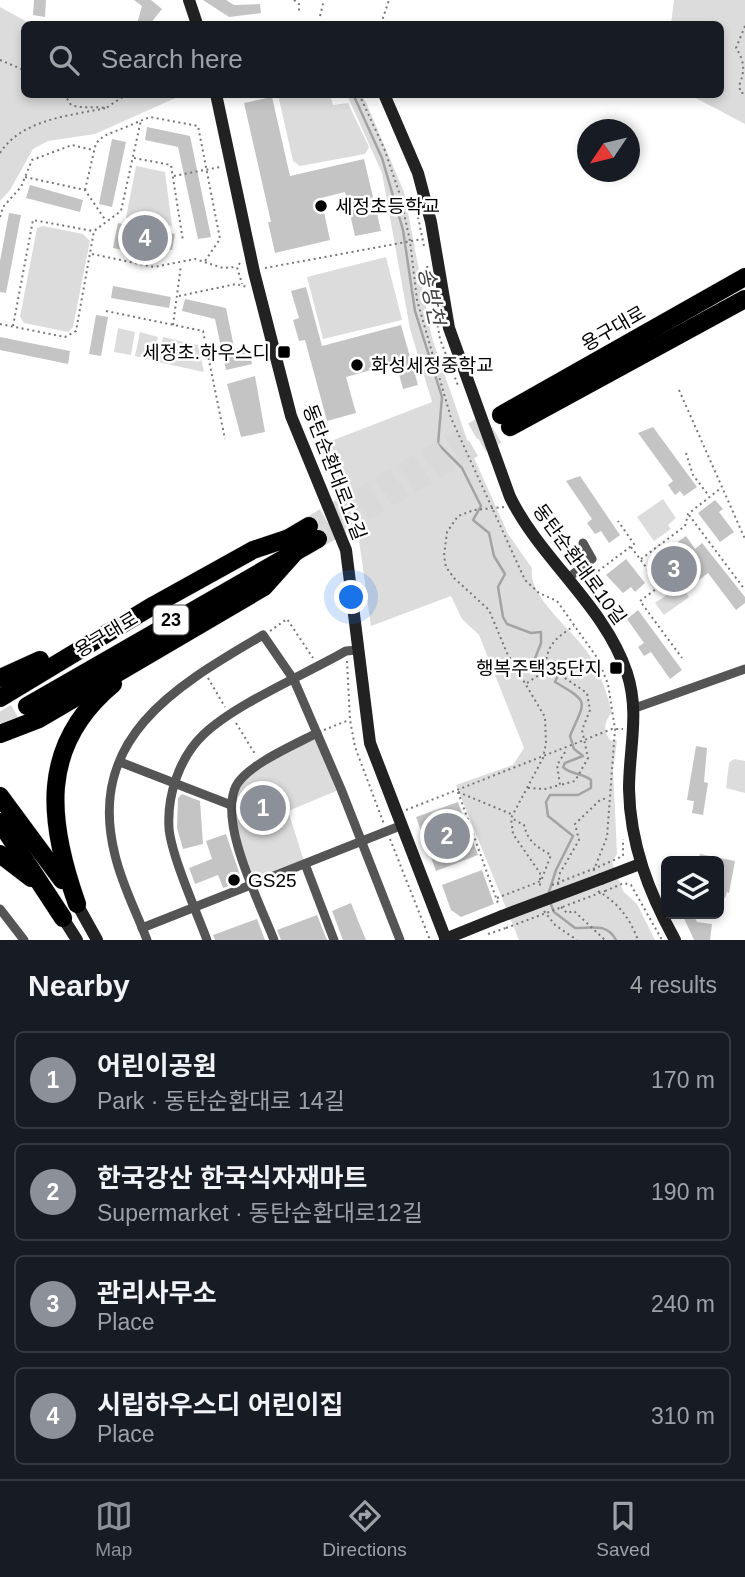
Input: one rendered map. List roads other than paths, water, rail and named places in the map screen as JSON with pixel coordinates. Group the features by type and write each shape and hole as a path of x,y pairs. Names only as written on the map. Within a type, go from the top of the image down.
{"highway":[{"name":"용구대로","path":"745,277 506,421 745,299"},
{"name":"용구대로","path":"25,701 314,532"},
{"path":"0,698 154,605 253,550 294,544"},
{"path":"0,734 39,719 264,587 294,544"},
{"path":"0,678 154,605"},
{"path":"77,904 54,824 54,791 61,758 72,732 86,712 105,690 141,660"},
{"path":"0,796 77,904"},
{"path":"0,822 63,918"},
{"path":"0,855 29,876 63,918"}],"street":[{"path":"189,0 196,21"},
{"name":"동탄순환대로12길","path":"217,98 254,272 291,415 346,550 370,743 445,940"},
{"name":"동탄순환대로10길","path":"386,98 418,173 431,222 449,328 510,497 524,522 601,623 621,657 635,708 629,789 633,831 640,864 655,902 676,940"},
{"path":"567,579 592,559 583,542"},
{"path":"147,940 124,887 111,834 109,808 112,785 120,762 133,737 169,694 263,635 294,680 400,940"},
{"path":"207,940 169,831 169,805 174,783 186,757 202,735 231,715 346,651 358,650"},
{"path":"635,708 650,705 745,669"},
{"path":"274,940 232,822 231,804 237,785 247,774 317,733"},
{"path":"120,762 231,804"},
{"path":"142,928 400,826"},
{"path":"305,864 334,940"},
{"path":"445,940 640,864"},
{"path":"77,904 97,940"},
{"path":"0,909 24,940"},
{"path":"63,918 77,940"}],"waterway":[{"name":"송방천","path":"355,98 382,158 403,230 415,311 442,397 438,444 462,468 481,506 473,520 489,533 494,556 505,574 498,587 503,617 507,624 531,633 541,632 541,643 534,661 543,664 565,660 555,682 575,694 582,703 570,736 574,749 583,756 565,763 563,767 591,780 591,788 578,795 550,795 546,802 548,816 573,836 556,870 549,892"},
{"name":"송방천","path":"550,902 554,912 575,928 604,929 616,940"}],"tunnel":[{"path":"309,526 501,415"},
{"path":"318,539 510,427"},
{"path":"0,722 27,706"}],"place":[{"name":"세정초등학교","path":"321,206"},
{"name":"시립하우스디 어린이집","path":"145,238"},
{"name":"세정초.하우스디","path":"284,352"},
{"name":"화성세정중학교","path":"357,365"},
{"name":"관리사무소","path":"674,569"},
{"name":"행복주택35단지","path":"616,668"},
{"name":"어린이공원","path":"263,808"},
{"name":"한국강산 한국식자재마트","path":"447,836"},
{"name":"GS25","path":"234,880"}]}
